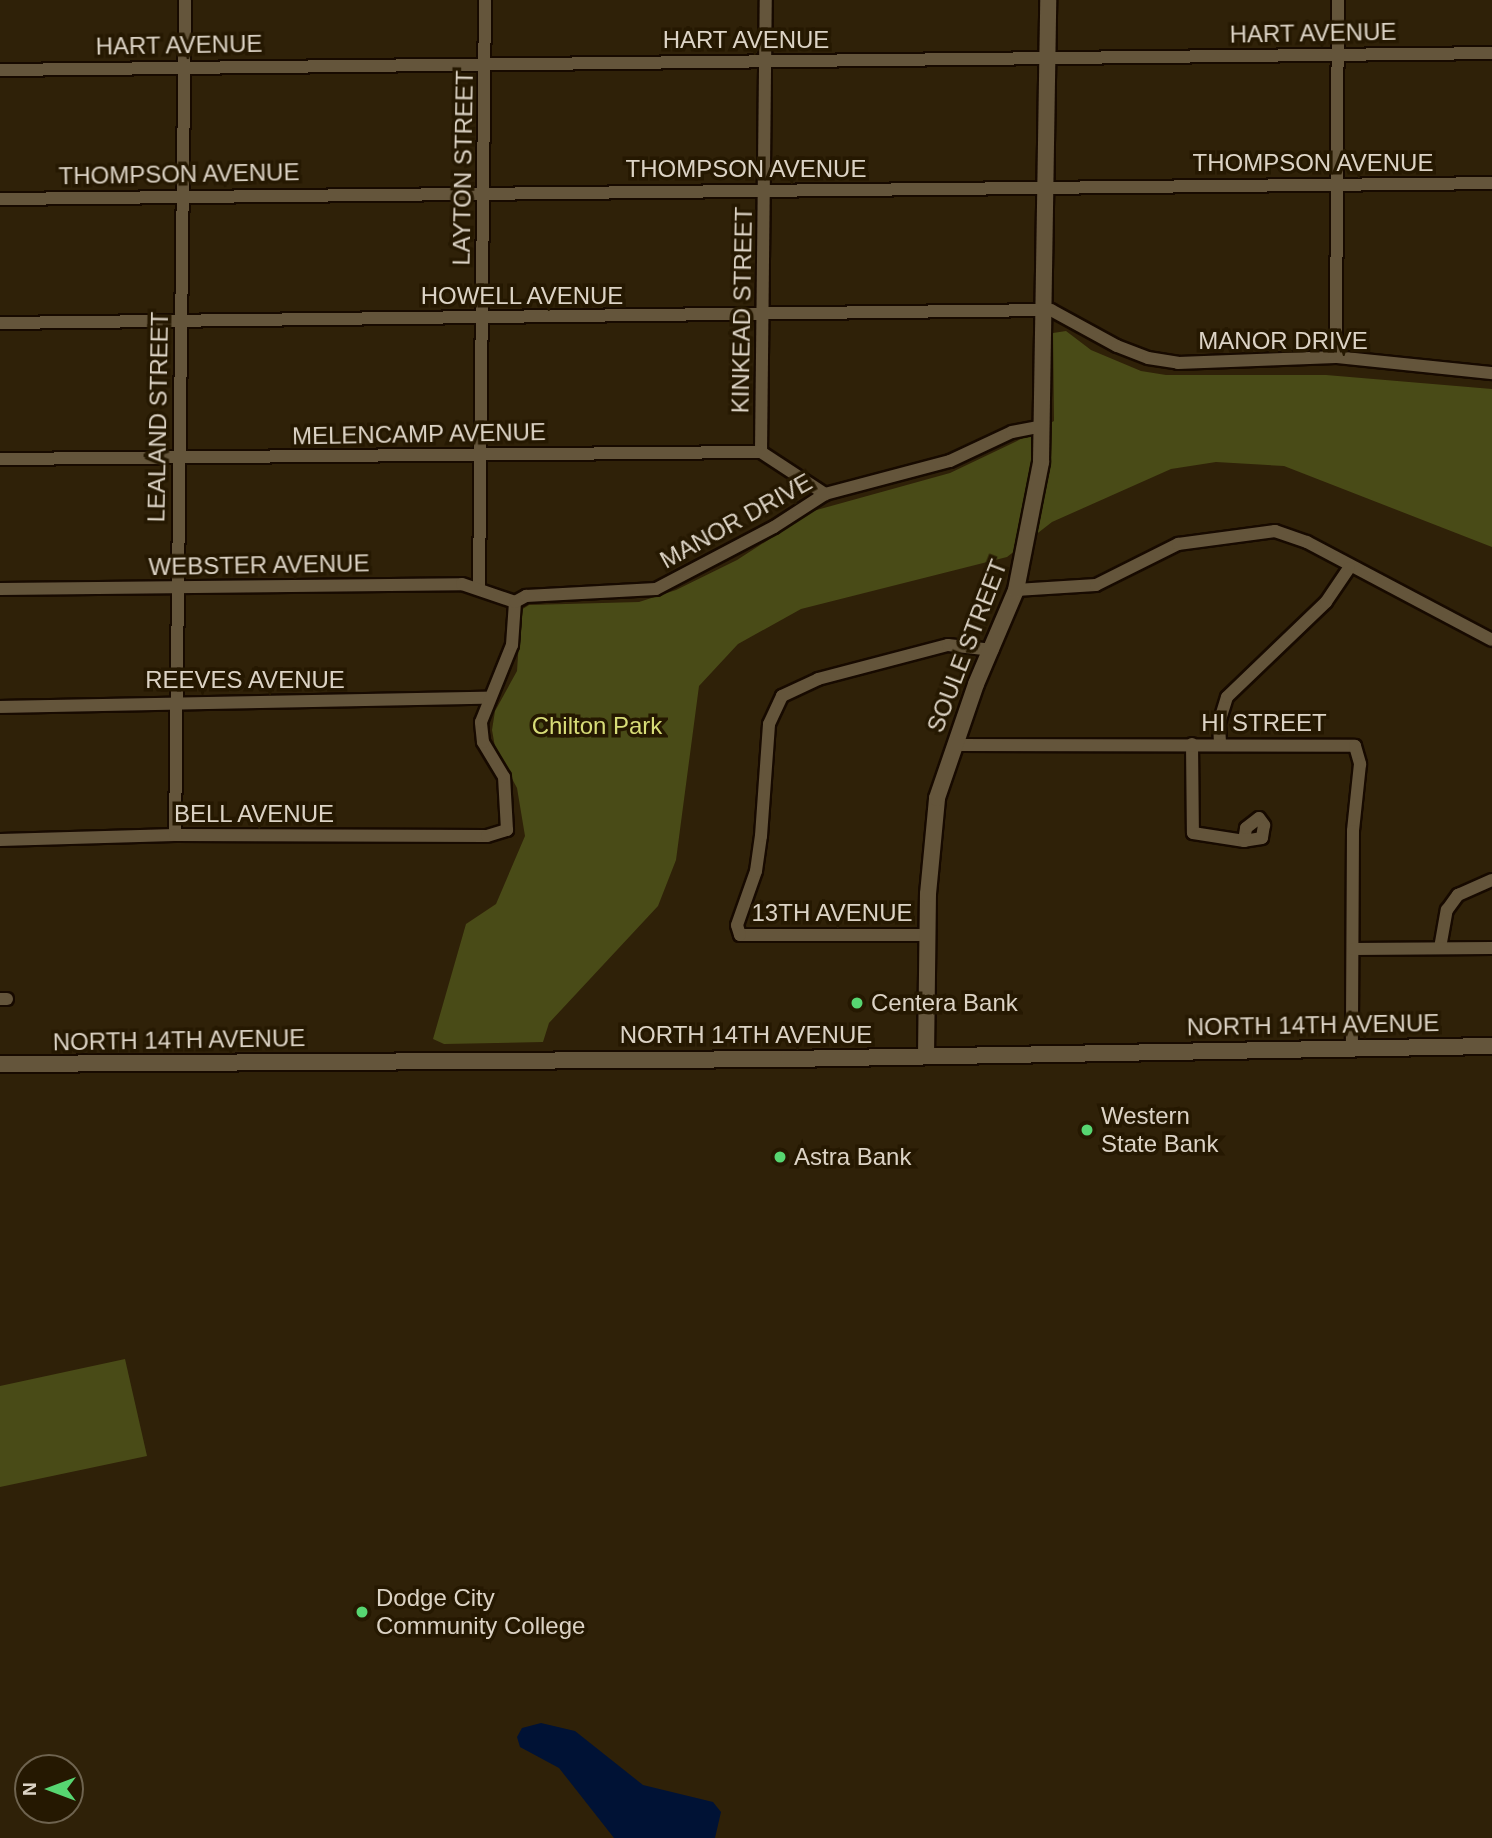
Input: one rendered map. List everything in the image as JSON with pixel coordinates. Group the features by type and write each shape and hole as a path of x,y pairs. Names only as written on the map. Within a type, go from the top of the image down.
{"main road":[{"name":"SOULE STREET","path":"926,1056 927,935 937,798 954,745 1016,590 1035,507 1042,426 1048,0"},
{"name":"NORTH 14TH AVENUE","path":"0,1064 926,1056 1492,1046"}],"street":[{"name":"LEALAND STREET","path":"175,835 177,459 185,0"},
{"name":"LAYTON STREET","path":"479,588 485,0"},
{"name":"KINKEAD STREET","path":"761,452 766,0"},
{"path":"1336,357 1338,0"},
{"name":"HART AVENUE","path":"0,70 184,65 1492,52"},
{"name":"THOMPSON AVENUE","path":"0,199 182,194 1492,183"},
{"name":"MANOR DRIVE","path":"1044,310 1064,314 1117,346 1158,360 1336,357 1492,373"},
{"name":"HOWELL AVENUE","path":"0,323 1044,310"},
{"name":"MANOR DRIVE","path":"516,602 526,596 656,589 774,527 825,494 950,461 1012,432 1042,426"},
{"path":"761,452 825,494"},
{"name":"MELENCAMP AVENUE","path":"0,459 761,452"},
{"path":"1016,590 1096,585 1178,544 1275,531 1307,542 1349,568 1492,640"},
{"path":"1220,743 1219,723 1227,697 1326,602 1349,568"},
{"name":"WEBSTER AVENUE","path":"0,589 479,588 516,602"},
{"path":"490,698 512,645 516,602"},
{"name":"13TH AVENUE","path":"927,935 743,937 738,931 761,836 769,724 782,696 818,679 905,653 948,645 993,650"},
{"name":"REEVES AVENUE","path":"0,707 176,701 490,698"},
{"name":"BELL AVENUE","path":"0,840 175,835 487,836 506,830 504,777 484,742 481,722 490,698"},
{"path":"1192,744 1193,833 1244,841"},
{"name":"HI STREET","path":"954,745 1345,744 1359,751 1352,1048"},
{"path":"1440,948 1447,910 1458,895 1492,880"},
{"path":"1353,949 1492,948"}],"green space":[{"name":"Chilton Park","path":"1066,331 1091,350 1141,371 1166,375 1326,375 1492,389 1492,547 1284,466 1216,462 1171,469 1052,522 1007,557 801,609 738,644 699,686 676,860 658,906 549,1023 543,1042 444,1044 433,1039 466,924 496,904 525,836 517,788 495,747 492,730 495,711 517,671 521,610 529,605 639,602 676,590 737,560 813,511 950,473 1015,442 1054,421 1053,333"},
{"path":"125,1359 147,1456 0,1487 0,1386"}],"water":[{"path":"541,1723 575,1731 643,1785 713,1802 721,1812 715,1838 614,1838 559,1768 520,1747 517,1737 522,1728"}],"place":[{"name":"Centera Bank","path":"857,1003"},
{"name":"Western State Bank","path":"1087,1130"},
{"name":"Astra Bank","path":"780,1157"},
{"name":"Dodge City Community College","path":"362,1612"}]}
